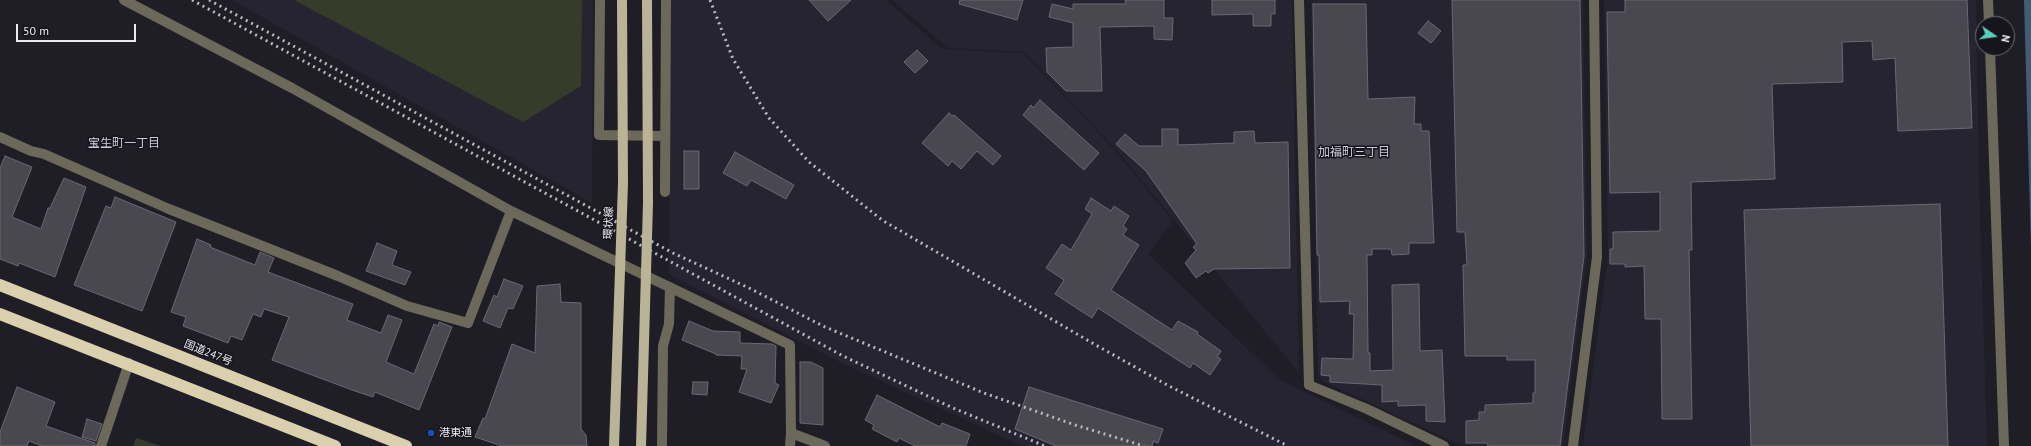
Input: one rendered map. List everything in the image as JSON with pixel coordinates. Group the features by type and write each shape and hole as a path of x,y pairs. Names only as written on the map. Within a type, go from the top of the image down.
{"highway":[{"name":"国道247号","path":"0,285 406,446"},
{"path":"0,314 129,363 335,446"}],"main road":[{"name":"環状線","path":"614,446 623,184 622,0"},
{"path":"641,446 648,203 647,0"}],"street":[{"path":"124,0 292,88 511,211 790,345 790,446"},
{"path":"600,0 599,135 665,136"},
{"path":"665,192 666,0"},
{"path":"1300,0 1309,385 1367,409 1444,446"},
{"path":"1573,446 1597,257 1594,0"},
{"path":"1988,0 1989,16"},
{"path":"1990,56 2004,446"},
{"path":"0,138 31,151 44,154 169,209 338,276 407,306 468,323 511,211"},
{"path":"662,446 663,346 669,324 670,287"},
{"path":"102,446 129,363"},
{"path":"791,433 825,446"}],"shaded area":[{"path":"232,0 593,0 592,203"},
{"path":"671,0 886,0 942,49 1023,53 1112,147 1173,221 1148,254 1280,380 1416,446 1022,446 840,362 669,274"},
{"path":"892,0 1292,0 1299,373 1116,149 1024,52 948,48"},
{"path":"1311,0 1583,0 1587,255 1563,446 1463,446 1323,381 1318,374"},
{"path":"1604,0 1976,0 1975,56 1977,56 1987,446 1583,446 1608,255"}],"green space":[{"path":"294,0 582,0 581,86 523,122"},
{"path":"136,438 161,446 133,446"}],"water":[{"path":"2024,0 2031,0 2031,250"}],"building":[{"path":"809,0 851,0 828,21"},
{"path":"960,0 1023,0 1017,20 959,4"},
{"path":"1125,0 1164,0 1164,18 1173,18 1172,40 1154,39 1154,26 1100,27 1102,91 1066,91 1047,72 1046,48 1073,47 1073,23 1049,17 1052,4 1073,9 1073,4 1126,4"},
{"path":"1212,0 1275,0 1275,14 1271,14 1271,26 1253,26 1253,14 1212,15"},
{"path":"1452,0 1580,0 1584,256 1560,446 1488,446 1487,443 1466,443 1466,421 1479,420 1479,412 1485,412 1485,405 1533,403 1533,393 1535,393 1535,360 1507,360 1507,356 1465,356 1463,265 1467,265 1465,232 1457,232"},
{"path":"1625,0 1967,0 1972,128 1898,131 1895,58 1873,60 1872,41 1842,42 1843,82 1772,84 1775,179 1691,182 1692,250 1689,250 1692,419 1662,419 1661,319 1645,319 1644,266 1625,267 1625,264 1610,264 1610,249 1613,249 1613,232 1660,231 1660,192 1610,193 1607,12 1625,12"},
{"path":"1313,4 1366,4 1368,99 1415,97 1414,124 1421,124 1421,131 1429,131 1434,243 1409,243 1409,254 1392,255 1391,249 1372,249 1372,255 1367,255 1368,353 1370,353 1370,371 1393,370 1392,285 1419,284 1420,351 1442,350 1445,422 1426,421 1426,405 1398,406 1398,401 1382,402 1382,385 1330,382 1330,376 1321,375 1322,358 1353,359 1354,314 1349,314 1350,301 1320,302 1319,255 1317,255"},
{"path":"1428,21 1441,31 1431,43 1418,33"},
{"path":"917,50 928,61 915,73 904,62"},
{"path":"1040,100 1099,153 1084,170 1023,115 1031,105 1033,108"},
{"path":"949,113 952,116 954,115 1001,156 993,165 977,151 961,169 952,161 948,166 922,143"},
{"path":"1162,129 1178,129 1178,145 1234,143 1234,132 1254,131 1255,143 1288,142 1290,268 1214,269 1208,273 1206,271 1196,278 1185,263 1196,250 1193,247 1197,244 1146,171 1116,144 1125,134 1139,146 1162,146"},
{"path":"684,151 699,151 699,189 684,189"},
{"path":"735,152 794,185 786,199 751,180 747,186 723,173"},
{"path":"5,156 32,167 12,217 41,229 48,208 50,208 64,178 86,187 55,277 19,263 18,266 0,259 0,168"},
{"path":"115,197 176,222 142,311 74,285 106,206 111,208"},
{"path":"1091,198 1111,211 1114,206 1129,216 1123,226 1127,229 1123,235 1139,245 1111,290 1172,330 1178,321 1198,332 1197,334 1221,351 1217,357 1221,359 1210,375 1193,363 1190,368 1098,308 1092,318 1055,294 1064,280 1046,268 1062,244 1071,250 1092,214 1085,209"},
{"path":"1940,204 1948,446 1751,446 1744,210"},
{"path":"197,239 211,245 210,247 255,265 260,252 274,258 268,272 353,304 347,320 381,333 388,315 402,320 386,362 414,374 434,324 438,326 439,322 452,327 419,410 375,392 373,397 272,360 289,317 264,309 261,317 253,314 242,340 231,336 228,343 183,326 186,317 171,312"},
{"path":"377,243 397,251 392,265 411,272 405,285 366,271"},
{"path":"504,279 523,286 513,309 508,308 500,328 483,321 494,295 497,297"},
{"path":"560,284 561,302 581,303 581,429 586,435 587,446 502,446 475,437 483,418 485,419 512,344 535,353 537,286"},
{"path":"689,321 713,331 740,332 740,343 772,344 776,346 775,383 779,385 771,403 739,392 747,369 741,369 742,356 716,355 682,340"},
{"path":"800,362 811,362 823,368 823,425 800,423"},
{"path":"693,382 708,382 707,395 692,394"},
{"path":"17,387 55,402 46,426 95,443 95,446 42,446 29,441 27,446 0,446 0,432"},
{"path":"1029,387 1163,429 1158,443 1153,441 1152,446 1056,446 1015,429"},
{"path":"877,395 940,427 942,423 970,434 966,446 915,446 899,438 897,442 872,429 874,425 865,420"},
{"path":"87,419 102,424 96,441 82,437"}],"railway":[{"path":"192,0 843,356 953,408 1045,446"},
{"path":"209,0 673,253 749,288 825,327 984,393 1075,425 1144,446"},
{"path":"710,0 733,59 769,118 809,162 882,220 1169,386 1288,446"}],"place":[{"name":"港東通","path":"431,433"}],"district":[{"name":"宝生町一丁目","path":"124,144"},
{"name":"加福町三丁目","path":"1354,153"}]}
